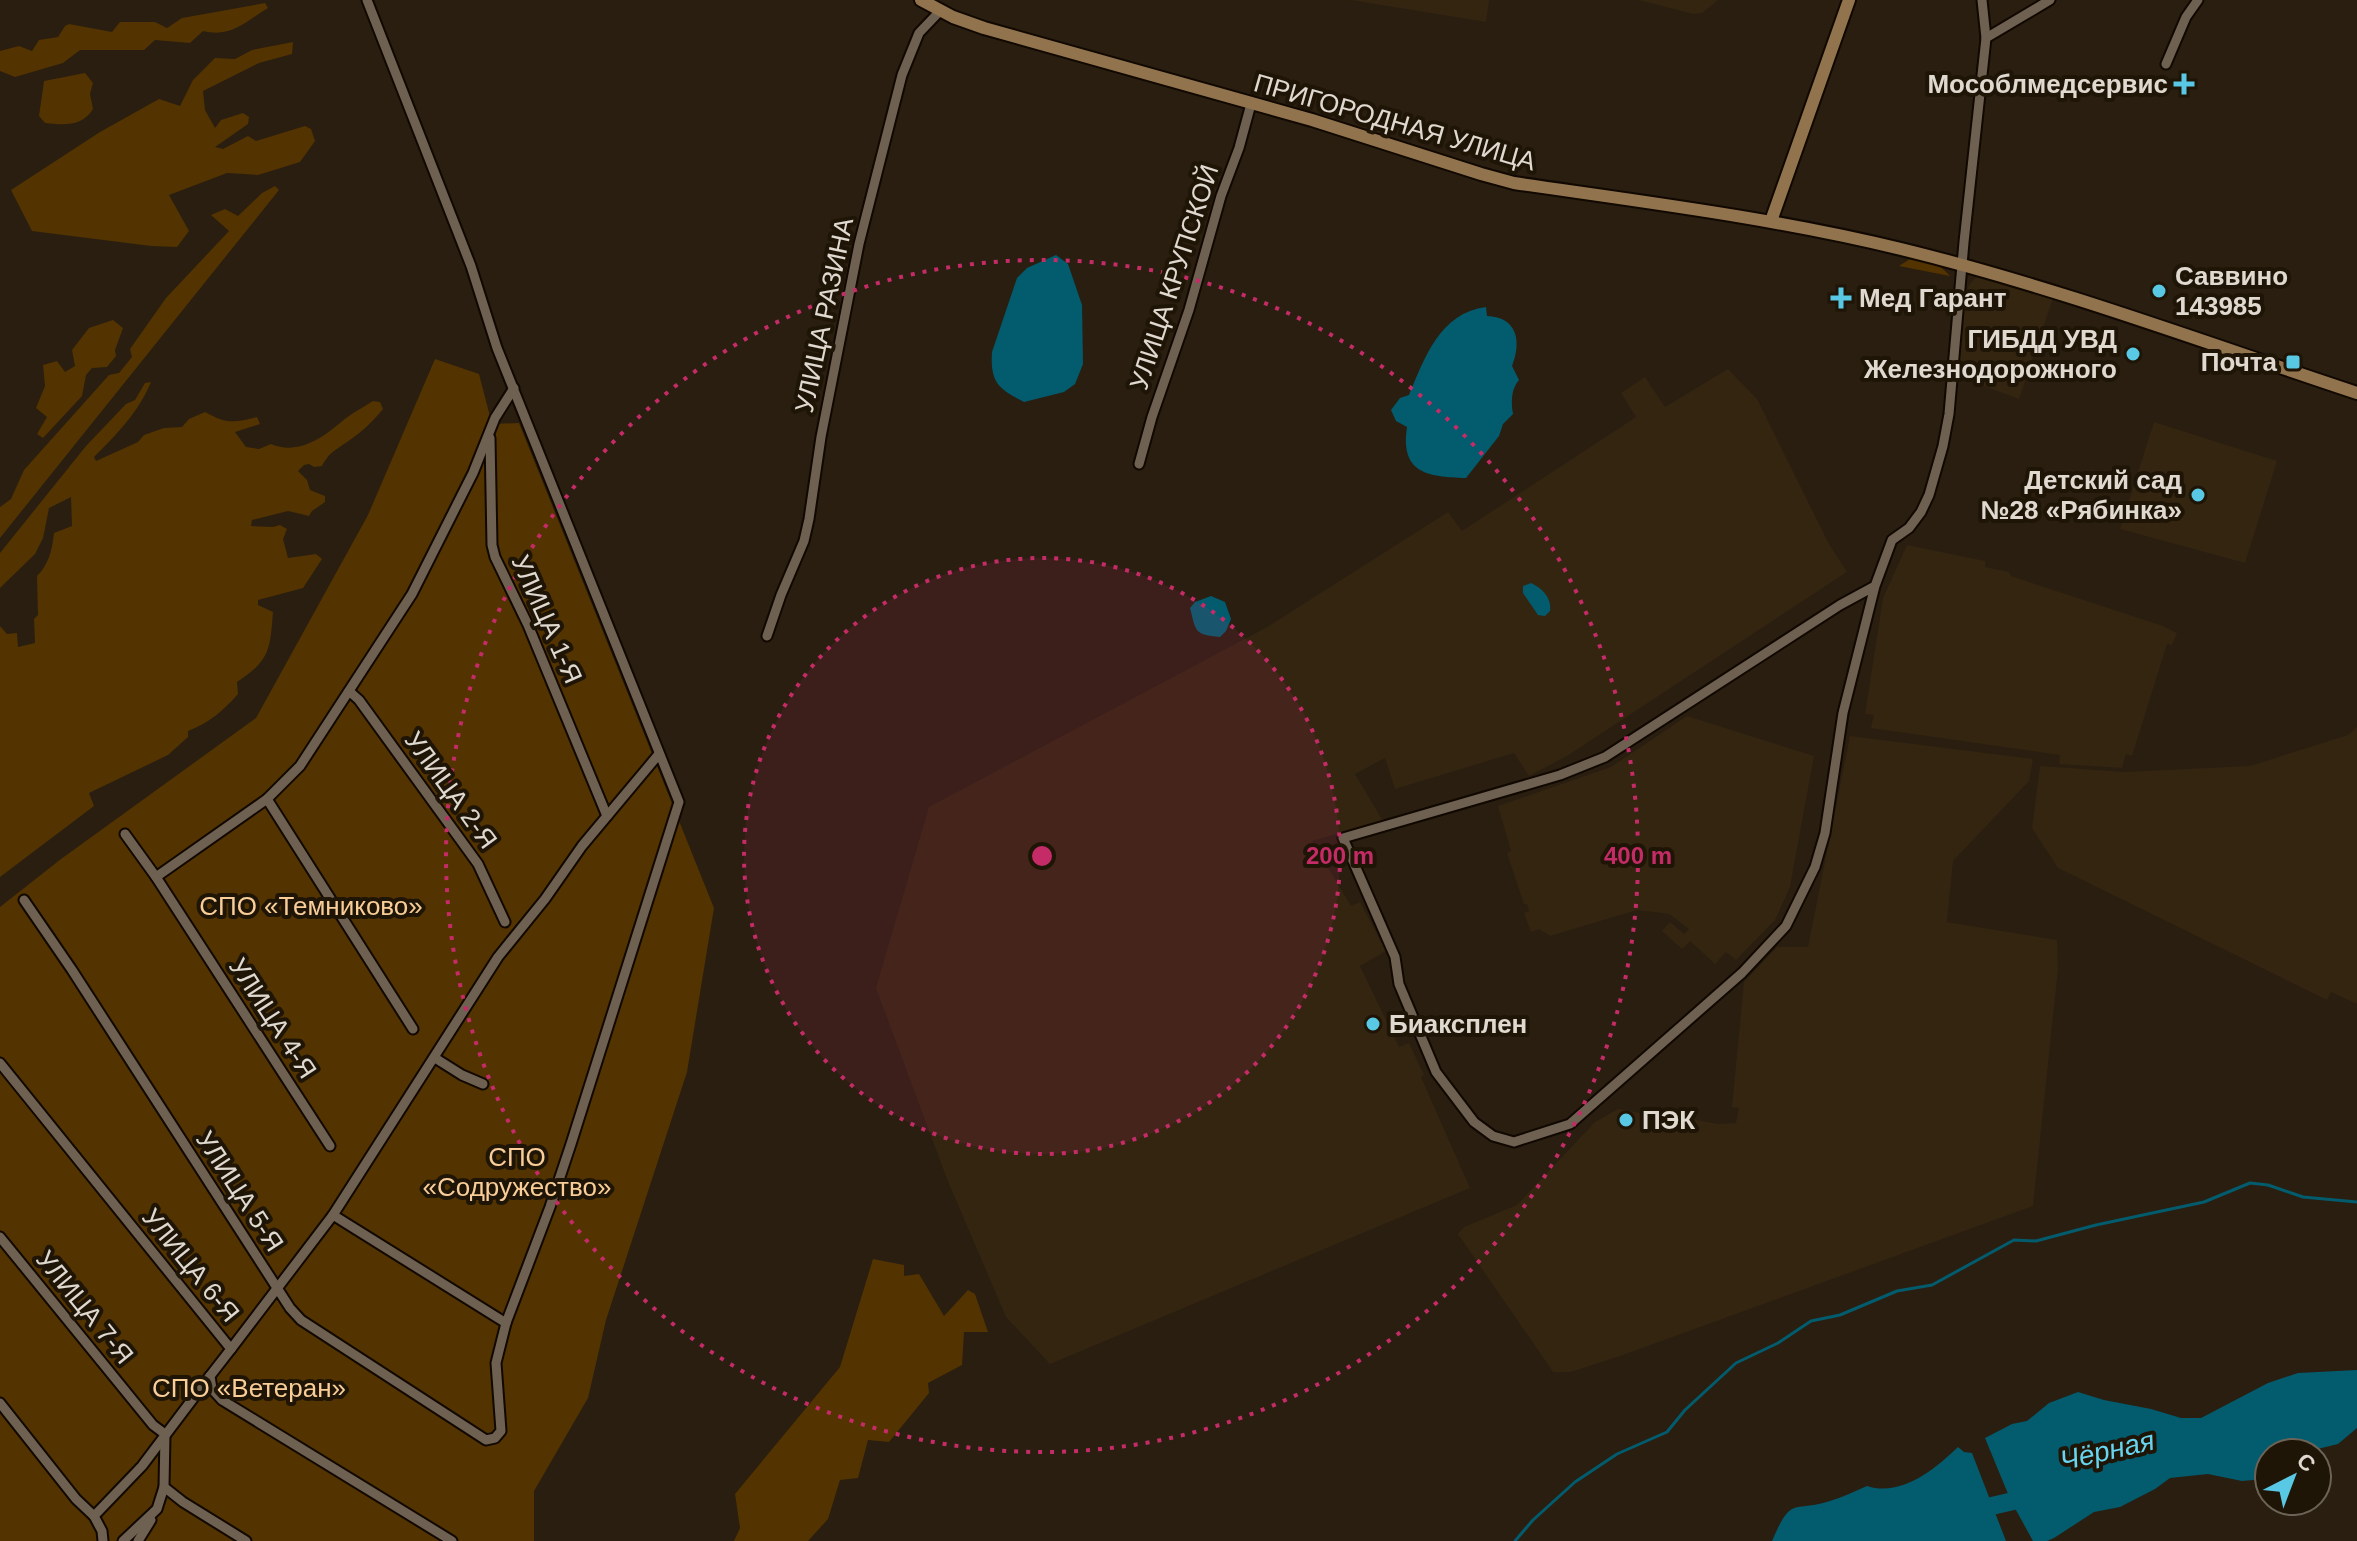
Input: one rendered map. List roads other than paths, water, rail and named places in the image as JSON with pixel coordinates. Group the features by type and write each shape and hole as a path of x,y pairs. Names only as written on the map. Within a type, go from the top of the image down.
{"street":[{"path":"333,1215 506,1323 571,1144 679,802 497,348 471,266 367,0"},
{"name":"ПРИГОРОДНАЯ УЛИЦА","path":"921,0 940,11 1031,42 1312,120 1481,174 1514,183 1771,221 1961,265 2059,294 2357,393"},
{"path":"1771,221 1849,0"},
{"path":"1875,586 1840,605 1605,757 1560,775 1343,838 1395,957 1399,984 1436,1072 1466,1114 1484,1130 1514,1142 1570,1124 1742,973 1786,926 1807,888 1821,851 1843,713 1875,586 1892,540 1916,520 1932,487 1949,414 1961,265 1986,38 1982,0"},
{"path":"1986,38 2050,0"},
{"path":"2166,64 2186,17 2198,0"},
{"name":"УЛИЦА РАЗИНА","path":"767,636 807,530 821,437 859,244 898,88 913,42 940,11"},
{"name":"УЛИЦА КРУПСКОЙ","path":"1139,464 1251,104"},
{"path":"156,877 267,799 300,766 424,573 473,473 495,418 514,388"},
{"name":"УЛИЦА 1-Я","path":"490,431 492,545 495,557 528,625 607,816"},
{"name":"УЛИЦА 2-Я","path":"349,691 359,700 478,864 505,922"},
{"path":"231,1349 333,1215 498,957 545,899 582,846 659,754"},
{"path":"267,799 413,1029"},
{"name":"УЛИЦА 4-Я","path":"125,834 330,1146"},
{"name":"УЛИЦА 5-Я","path":"24,900 277,1288 301,1320 486,1440 495,1438 501,1431 496,1363 506,1323"},
{"path":"435,1058 483,1084"},
{"name":"УЛИЦА 6-Я","path":"0,1063 231,1349 142,1466 94,1516"},
{"name":"УЛИЦА 7-Я","path":"0,1237 153,1425 165,1434"},
{"path":"210,1376 212,1389 235,1410 452,1541"},
{"path":"0,1403 76,1499 94,1516 102,1531 103,1541"},
{"path":"138,1541 157,1509 164,1487 165,1434"},
{"path":"164,1487 246,1541"},
{"path":"123,1541 157,1509"}],"water":[{"path":"1056,255 1068,264 1082,305 1083,364 1075,384 1064,392 1024,402 998,384 993,371 992,352 1017,278 1027,268"},
{"path":"1486,307 1487,316 1505,321 1511,326 1516,339 1512,366 1519,380 1512,396 1513,414 1466,478 1428,474 1412,463 1406,442 1407,427 1396,421 1391,410 1400,398 1409,395 1428,352 1446,327 1470,311"},
{"path":"1531,583 1548,598 1550,611 1545,616 1538,615 1523,593 1523,586"},
{"path":"1211,596 1225,602 1231,619 1220,637 1201,633 1190,608 1195,602"},
{"path":"2357,1370 2357,1428 2338,1444 2333,1445 2333,1437 2253,1437 2253,1480 2242,1481 2208,1474 2170,1478 2120,1507 2094,1512 2047,1541 2033,1541 2011,1501 1985,1438 2012,1424 2027,1421 2049,1403 2078,1392 2181,1418 2201,1418 2268,1383 2298,1373"},
{"path":"1958,1447 1972,1453 2006,1541 1772,1541 1784,1517 1794,1508 1830,1501 1867,1486 1892,1488 1904,1485 1928,1472"}],"waterway":[{"path":"1515,1541 1575,1482 1617,1454 1667,1432 1685,1410 1736,1363 1778,1343 1811,1321 1840,1315 1897,1291 1932,1285 2014,1240 2036,1241 2204,1202 2250,1183 2268,1185 2303,1197 2357,1202"},
{"name":"Чёрная","path":"1970,1511 2035,1496"}],"place":[{"name":"Мособлмедсервис","path":"2184,84"},
{"name":"Саввино 143985","path":"2159,291"},
{"name":"Мед Гарант","path":"1841,298"},
{"name":"ГИБДД УВД Железнодорожного","path":"2133,354"},
{"name":"Почта","path":"2293,362"},
{"name":"Детский сад №28 «Рябинка»","path":"2198,495"},
{"name":"Биаксплен","path":"1373,1024"},
{"name":"ПЭК","path":"1626,1120"}],"park label":[{"name":"СПО «Темниково»","path":"311,906"},
{"name":"СПО «Содружество»","path":"517,1172"},
{"name":"СПО «Ветеран»","path":"249,1388"}]}
